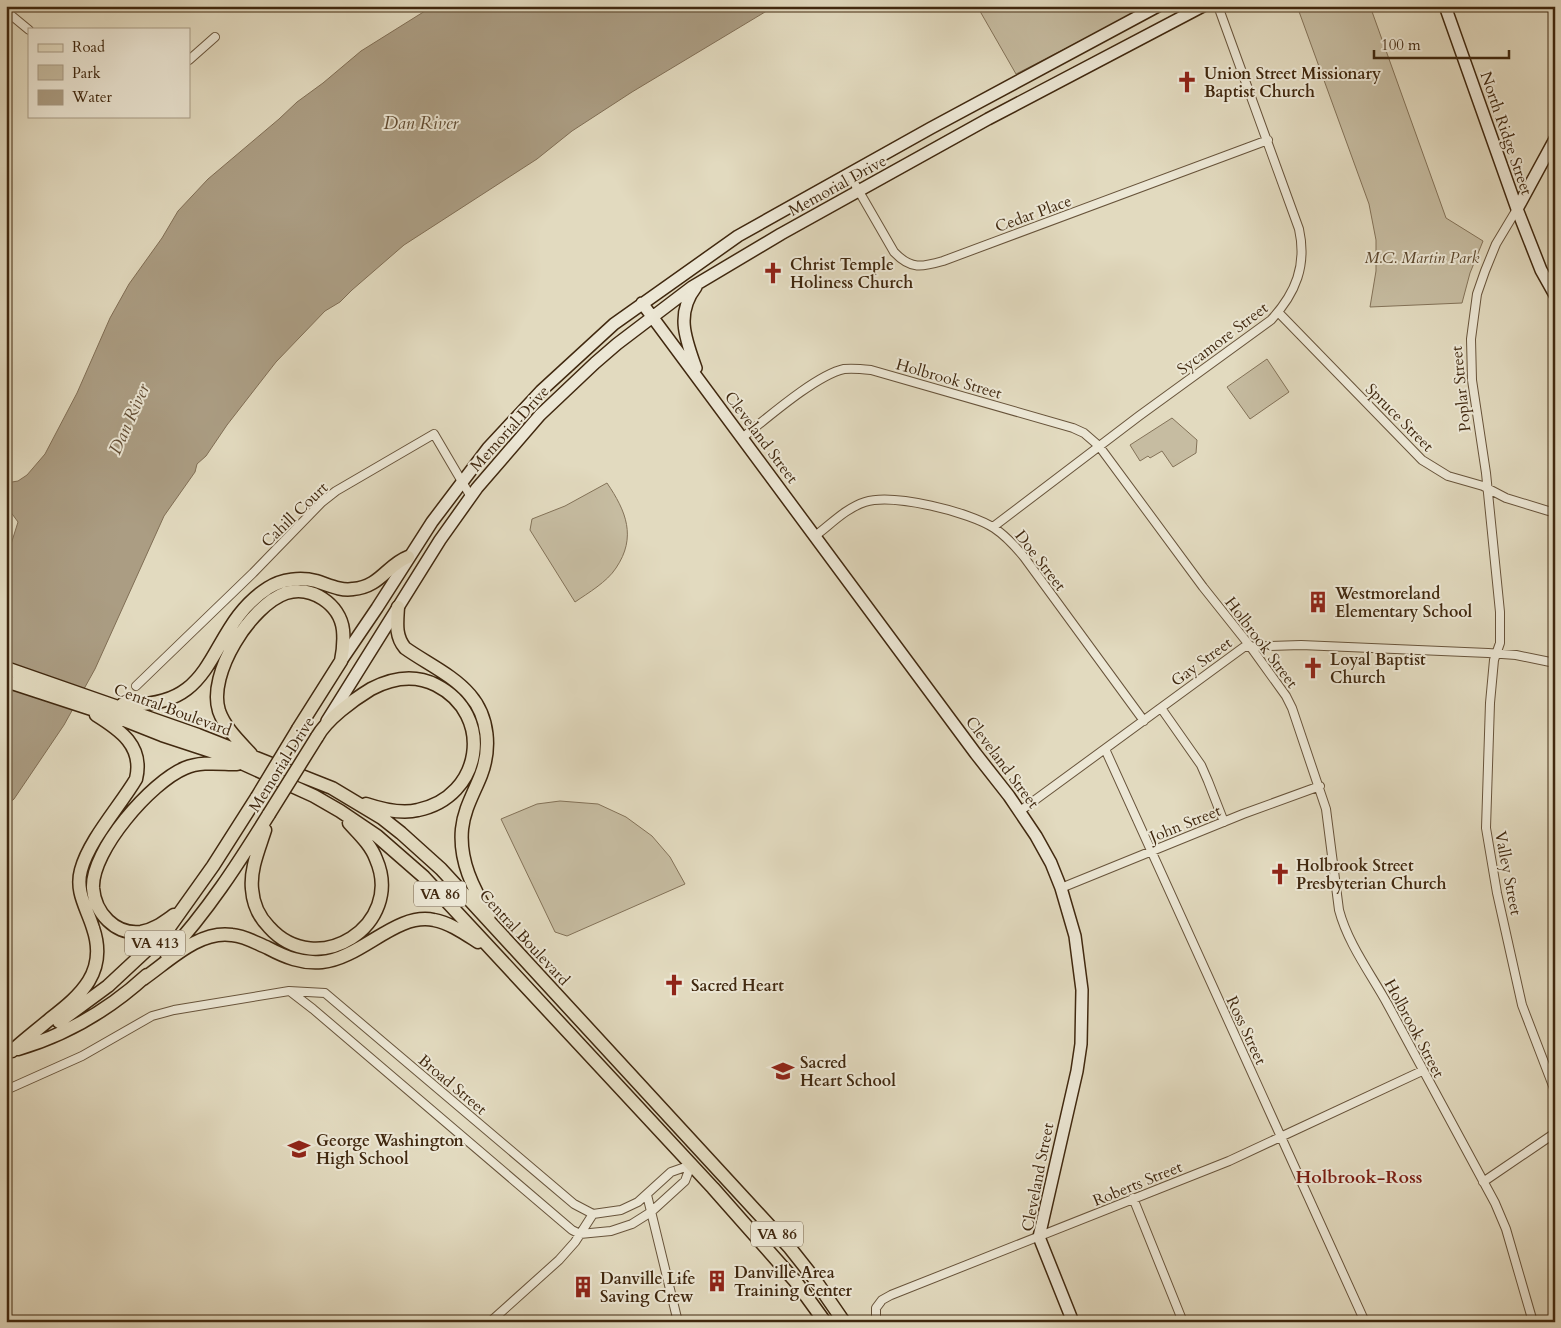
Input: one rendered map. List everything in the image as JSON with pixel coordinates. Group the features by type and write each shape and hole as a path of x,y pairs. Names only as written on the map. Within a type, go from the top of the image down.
{"main road":[{"name":"Memorial Drive","path":"9,1052 52,1028 108,986 166,932 213,866 341,660 377,608 408,557 462,481 494,442 541,391 587,347 642,302 738,236 930,128 1158,6"},
{"name":"Memorial Drive","path":"9,1052 44,1040 74,1026 116,1000 143,979 187,934 231,876 440,540 509,449 556,399 595,363 653,316 700,282 997,114 1203,6"},
{"name":"North Ridge Street","path":"1445,6 1517,209 1541,270 1555,296"},
{"name":"Poplar Street","path":"1517,209 1555,139"},
{"path":"700,282 687,302 684,312 684,327 685,338 701,382"},
{"name":"Cleveland Street","path":"642,302 1020,811 1051,863 1073,927 1079,963 1082,1008 1077,1071 1039,1237 1073,1322"},
{"path":"111,703 150,704 167,700 186,691 206,669 225,636 249,604 271,586 292,579 304,579 335,588 355,589 377,581 395,565 408,557"},
{"path":"183,910 157,927 141,932 126,930 110,923 102,915 95,898 93,888 97,866 122,824 134,808 170,776 198,764 248,760 223,720 217,699 219,677 231,650 253,619 266,605 286,593 303,592 313,594 330,605 341,621 343,630 341,660"},
{"path":"398,607 397,635 400,642 405,648 446,674 469,694 481,712 486,728 485,764 463,821 462,848 470,878 498,932"},
{"name":"Central Boulevard","path":"6,668 111,703 248,760 332,788 382,818 424,852 790,1248 844,1322"},
{"path":"320,732 365,693 381,684 403,678 426,681 445,690 460,704 472,727 475,746 471,765 459,786 442,800 417,811 381,808 354,800"},
{"name":"Central Boulevard","path":"6,680 120,718 162,735 226,756 248,760 340,811 377,836 413,866 691,1165 778,1260 825,1322"},
{"path":"9,1052 80,995 92,976 98,952 93,926 80,895 81,870 101,832 136,779 138,770 135,751 123,733 78,704"},
{"path":"270,814 251,879 254,902 265,923 278,936 293,945 316,949 336,946 365,927 374,914 381,894 380,871 376,858 340,811"},
{"path":"143,979 201,938 222,934 242,937 282,956 299,961 322,962 352,954 381,935 407,922 433,920 454,927 493,952"}],"street":[{"name":"Sycamore Street","path":"992,527 1271,320 1287,301 1300,273 1302,243 1299,229 1218,6"},
{"path":"6,11 28,29"},
{"path":"190,59 215,37"},
{"name":"Cedar Place","path":"849,174 860,190 894,252 905,262 923,267 1268,140"},
{"name":"Poplar Street","path":"1496,654 1500,643 1500,596 1471,362 1473,316 1477,294 1496,244 1517,209"},
{"name":"Spruce Street","path":"1278,312 1422,460 1448,476 1488,488 1506,498 1555,513"},
{"name":"Holbrook Street","path":"742,438 820,379 844,369 858,368 880,372 1073,428 1084,433 1099,446 1197,579 1250,646 1286,696 1292,708 1320,786 1326,809 1342,921 1495,1203 1506,1230 1533,1322"},
{"name":"Cahill Court","path":"136,686 253,573 322,502 336,491 434,434 471,497"},
{"name":"Doe Street","path":"815,536 854,506 874,499 888,498 941,509 972,518 992,527 1013,544 1024,557 1144,721"},
{"name":"Gay Street","path":"1020,811 1238,650 1250,646 1301,645 1516,655 1555,663"},
{"name":"Valley Street","path":"1496,654 1492,678 1486,795 1487,845 1522,1005 1555,1091"},
{"path":"1161,708 1201,765 1224,822"},
{"name":"Ross Street","path":"1105,749 1365,1322"},
{"name":"John Street","path":"1061,888 1224,822 1320,786"},
{"name":"Broad Street","path":"289,991 313,1009 572,1230 580,1234"},
{"name":"Broad Street","path":"6,1090 82,1056 152,1016 174,1010 289,991 325,993 574,1204 593,1214"},
{"name":"Roberts Street","path":"880,1322 876,1317 876,1308 882,1300 891,1295 1229,1161 1422,1071"},
{"path":"1483,1182 1555,1133"},
{"path":"490,1322 559,1260 593,1214 620,1210 638,1202 671,1172 691,1165"},
{"path":"580,1234 611,1231 632,1224 651,1212 686,1181 691,1165"},
{"path":"646,1195 678,1322"},
{"path":"1133,1198 1184,1322"}],"green space":[{"path":"977,6 1148,6 1016,74"},
{"name":"M.C. Martin Park","path":"1297,6 1370,6 1446,218 1483,241 1470,273 1462,303 1370,307 1376,271 1376,240 1369,204"},
{"path":"1267,359 1289,392 1250,419 1227,387"},
{"path":"1172,418 1197,440 1196,453 1173,467 1162,451 1140,461 1130,445"},
{"path":"607,483 624,514 627,535 626,546 616,568 608,578 575,602 530,530 532,519 565,506"},
{"path":"560,801 598,804 626,817 652,836 670,857 685,884 567,936 555,932 501,819 537,804"}],"water":[{"name":"Dan River","path":"433,6 775,6 632,92 572,131 537,159 404,245 340,302 325,311 276,362 227,425 206,456 197,464 195,472 164,516 95,669 64,725 14,799 6,806 6,560 18,522 10,511 6,509 6,483 18,481 27,475 45,454 77,393 110,318 129,284 162,238 178,211 208,179 297,102 361,51"}],"place":[{"name":"Union Street Missionary Baptist Church","path":"1187,82"},
{"name":"Christ Temple Holiness Church","path":"773,273"},
{"name":"Westmoreland Elementary School","path":"1318,602"},
{"name":"Loyal Baptist Church","path":"1313,668"},
{"name":"Holbrook Street Presbyterian Church","path":"1280,874"},
{"name":"Sacred Heart","path":"674,985"},
{"name":"Sacred Heart School","path":"783,1071"},
{"name":"George Washington High School","path":"299,1149"},
{"name":"Danville Area Training Center","path":"717,1281"},
{"name":"Danville Life Saving Crew","path":"583,1287"}],"district":[{"name":"Holbrook-Ross","path":"1359,1177"}]}
